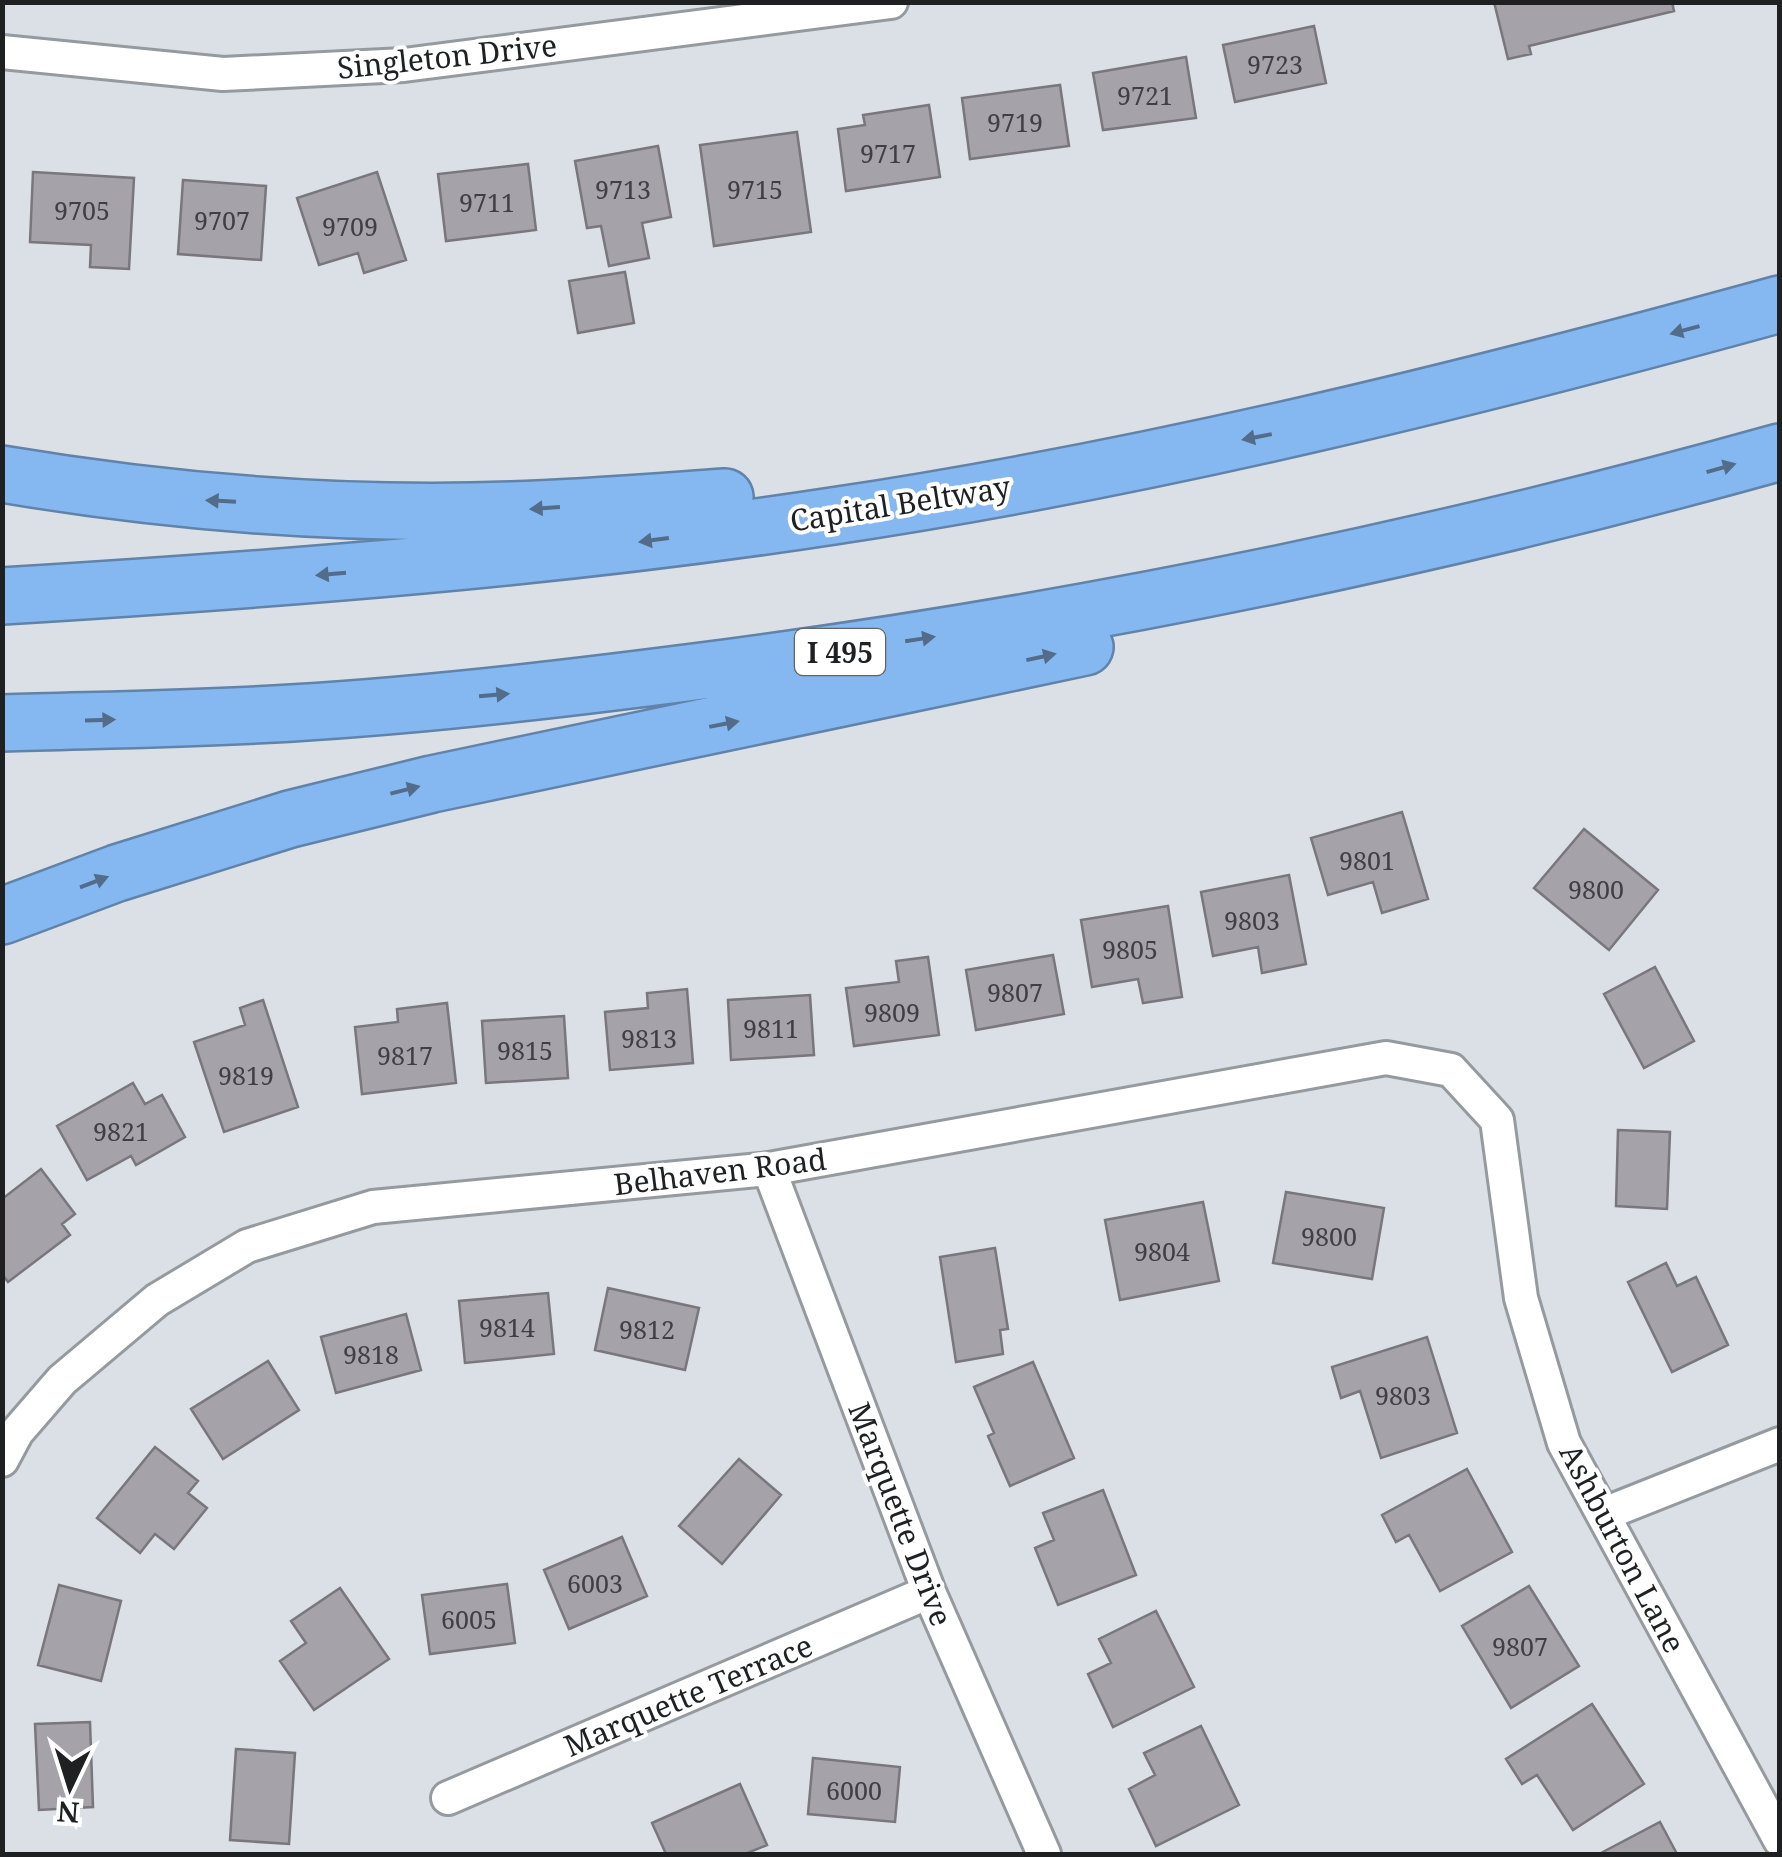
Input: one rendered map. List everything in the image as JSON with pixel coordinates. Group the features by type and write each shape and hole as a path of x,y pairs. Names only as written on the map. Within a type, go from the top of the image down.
{"highway":[{"name":"Capital Beltway","path":"2,596 279,579 578,550 834,516 1278,433 1780,304"},
{"name":"I 495","path":"2,723 294,713 588,686 846,652 1078,614 1320,566 1664,484 1780,452"},
{"path":"2,474 189,499 367,510 492,510 1062,476"},
{"path":"2,916 118,873 290,818 432,784 1090,646 1664,484"}],"street":[{"name":"Singleton Drive","path":"2,52 223,74 404,65 891,2"},
{"name":"Belhaven Road","path":"2,1460 17,1432 62,1380 158,1300 247,1246 373,1207 769,1169 1386,1058 1451,1070 1497,1120"},
{"name":"Ashburton Lane","path":"1497,1120 1521,1298 1564,1443 1780,1840"},
{"name":"Marquette Drive","path":"769,1169 928,1592 1044,1854"},
{"path":"1604,1514 1780,1444"},
{"name":"Marquette Terrace","path":"448,1798 928,1592"}],"building":[{"path":"1494,2 1672,2 1674,11 1529,46 1531,54 1508,59"},
{"path":"1314,26 1326,83 1235,102 1223,45"},
{"path":"1186,57 1196,118 1103,130 1093,73"},
{"path":"1060,85 1069,146 970,159 962,98"},
{"path":"929,105 940,177 846,191 838,129 865,125 863,115"},
{"path":"797,132 811,232 714,246 700,145"},
{"path":"658,146 671,217 642,223 649,258 609,266 601,226 587,228 575,161"},
{"path":"528,164 536,230 446,241 438,174"},
{"path":"33,172 134,178 129,269 90,267 91,245 30,242"},
{"path":"377,172 406,260 364,273 358,253 319,265 297,198"},
{"path":"183,180 266,186 261,260 178,254"},
{"path":"625,272 634,323 578,333 569,281"},
{"path":"1402,812 1428,899 1382,913 1373,882 1328,895 1311,838"},
{"path":"1584,829 1658,890 1609,950 1534,888"},
{"path":"1289,875 1306,964 1262,973 1258,947 1213,956 1201,892"},
{"path":"1168,906 1182,997 1143,1003 1138,979 1092,987 1081,920"},
{"path":"1053,955 1064,1014 976,1030 966,970"},
{"path":"928,957 939,1035 854,1046 846,988 899,982 896,961"},
{"path":"1655,967 1694,1041 1644,1068 1604,994"},
{"path":"687,989 693,1063 610,1070 605,1012 648,1008 647,993"},
{"path":"810,995 814,1055 731,1060 728,1000"},
{"path":"263,1000 298,1107 224,1132 194,1042 245,1025 240,1008"},
{"path":"447,1003 456,1083 362,1094 355,1027 398,1022 397,1009"},
{"path":"564,1016 568,1078 486,1083 482,1021"},
{"path":"133,1083 145,1104 162,1095 185,1137 136,1165 131,1156 87,1180 57,1126"},
{"path":"1618,1130 1670,1132 1667,1209 1616,1206"},
{"path":"41,1169 75,1214 62,1224 70,1235 8,1282 2,1274 2,1199"},
{"path":"1286,1192 1384,1208 1372,1279 1273,1263"},
{"path":"1203,1202 1219,1281 1120,1300 1105,1220"},
{"path":"995,1248 1008,1329 1000,1330 1003,1354 956,1362 940,1257"},
{"path":"1666,1263 1677,1286 1696,1277 1728,1345 1672,1372 1628,1282"},
{"path":"608,1288 699,1308 685,1370 595,1350"},
{"path":"548,1293 554,1354 465,1363 459,1301"},
{"path":"406,1314 421,1370 336,1393 321,1337"},
{"path":"1427,1337 1457,1433 1381,1458 1360,1391 1341,1398 1332,1367"},
{"path":"268,1361 299,1410 223,1459 191,1409"},
{"path":"1033,1362 1074,1458 1010,1486 988,1436 994,1433 974,1387"},
{"path":"155,1447 198,1481 188,1493 207,1508 174,1549 155,1534 140,1553 97,1518"},
{"path":"739,1459 781,1495 722,1564 679,1526"},
{"path":"1467,1469 1512,1552 1440,1591 1409,1535 1396,1542 1382,1515"},
{"path":"1103,1490 1136,1575 1058,1605 1035,1548 1054,1540 1043,1513"},
{"path":"622,1537 647,1596 569,1629 544,1570"},
{"path":"507,1584 515,1643 430,1654 422,1595"},
{"path":"59,1585 121,1601 101,1681 38,1665"},
{"path":"1529,1586 1579,1666 1511,1708 1462,1626"},
{"path":"340,1588 389,1659 314,1710 280,1661 306,1643 291,1621"},
{"path":"1156,1611 1194,1687 1113,1727 1088,1674 1111,1663 1099,1639"},
{"path":"1592,1704 1644,1784 1573,1830 1537,1775 1522,1784 1506,1759"},
{"path":"90,1722 93,1807 39,1810 35,1724"},
{"path":"1201,1726 1239,1805 1156,1846 1129,1789 1155,1775 1144,1753"},
{"path":"236,1749 295,1753 289,1844 230,1840"},
{"path":"813,1758 900,1767 895,1822 808,1814"},
{"path":"740,1784 767,1845 745,1854 666,1854 652,1823"},
{"path":"1660,1822 1677,1854 1599,1854"}]}
